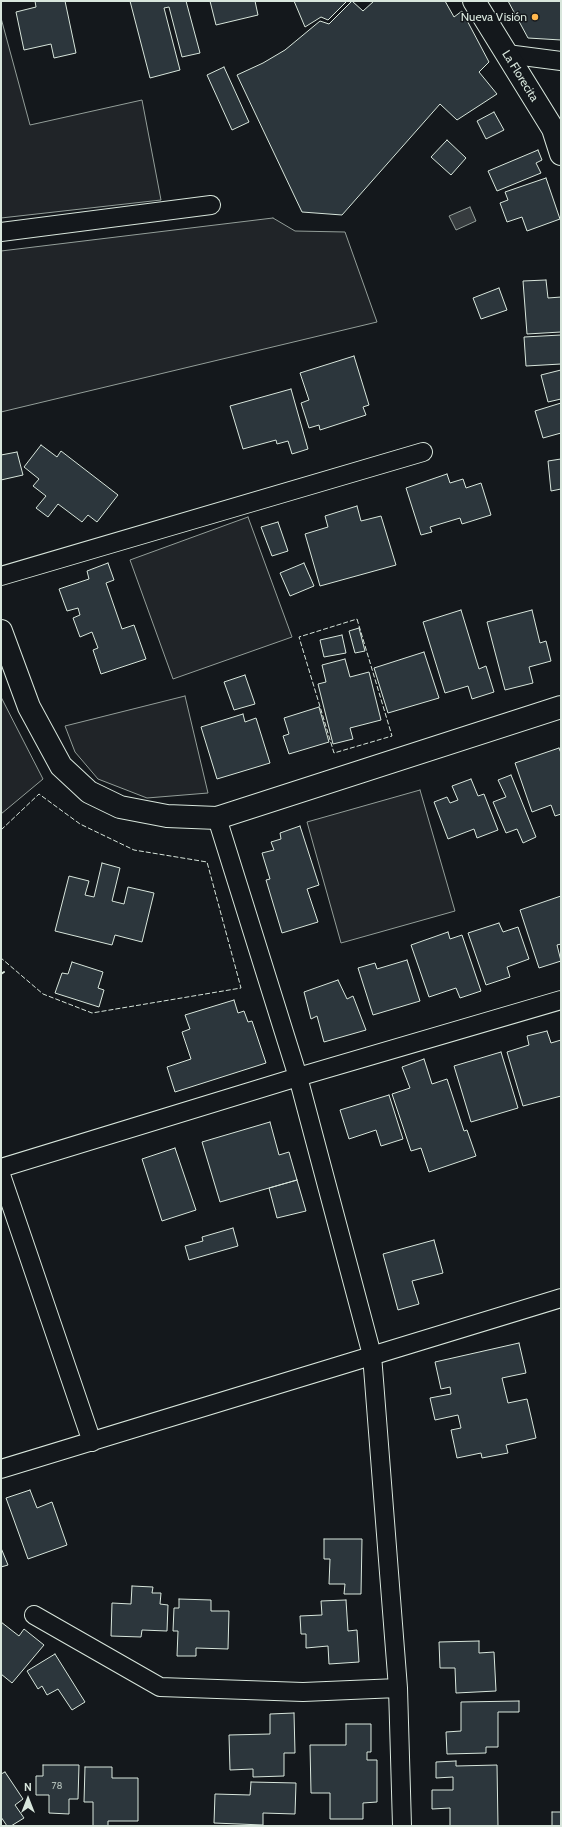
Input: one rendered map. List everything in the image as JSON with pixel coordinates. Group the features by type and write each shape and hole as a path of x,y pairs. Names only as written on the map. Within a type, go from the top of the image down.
{"street":[{"name":"La Florecita","path":"474,1 553,129 561,154"},
{"path":"506,54 561,61"},
{"path":"1,232 211,205"},
{"path":"1,576 424,452"},
{"path":"1,631 29,707 61,766 89,792 120,807 167,816 217,818 561,707"},
{"path":"217,818 298,1077 372,1354 398,1688 402,1826"},
{"path":"1,1168 298,1077 561,1000"},
{"path":"1,1175 92,1442"},
{"path":"1,1470 372,1354 561,1298"},
{"path":"34,1614 160,1687 303,1692 398,1688"}],"shaded area":[{"path":"1,18 30,125 142,100 161,200 1,218"},
{"path":"470,207 476,221 456,230 449,216"},
{"path":"273,218 295,231 345,232 377,322 1,412 1,251"},
{"path":"248,517 292,637 173,679 130,560"},
{"path":"185,696 208,793 147,798 98,779 75,752 65,726"},
{"path":"1,697 43,779 1,814"},
{"path":"420,790 455,911 341,943 307,822"}],"building":[{"path":"35,1 65,1 76,53 54,58 51,44 24,50 16,12 36,7"},
{"path":"130,1 186,1 200,53 182,57 169,7 164,8 180,70 150,78"},
{"path":"210,1 255,1 258,15 216,25"},
{"path":"294,1 347,1 328,20 321,17 305,27"},
{"path":"352,1 363,11 374,1 445,1 454,17 462,11 489,62 479,72 497,94 457,120 440,104 342,215 302,212 237,75 263,63 285,50 320,21 329,24"},
{"path":"508,1 561,1 561,40 528,38"},
{"path":"224,67 249,122 232,130 207,75"},
{"path":"494,112 504,130 486,139 477,121"},
{"path":"447,140 466,158 451,175 431,157"},
{"path":"538,150 542,160 536,163 541,173 497,191 488,171"},
{"path":"546,178 560,219 527,231 522,217 507,222 500,203 508,200 505,192"},
{"path":"546,280 548,298 561,297 561,332 527,334 523,281"},
{"path":"499,288 507,310 481,319 473,298"},
{"path":"561,335 561,364 526,366 524,337"},
{"path":"354,356 369,405 363,407 366,415 320,430 319,425 309,428 301,403 309,400 300,373"},
{"path":"561,370 561,399 548,402 541,375"},
{"path":"291,389 308,449 292,454 288,441 277,444 276,440 243,449 230,406"},
{"path":"561,403 561,433 543,438 535,411"},
{"path":"41,445 57,457 61,451 118,495 97,522 88,515 82,522 58,504 48,517 36,508 46,496 33,486 39,479 24,467"},
{"path":"17,452 23,475 1,480 1,455"},
{"path":"561,459 561,489 551,491 548,461"},
{"path":"447,474 450,483 463,479 466,488 481,483 491,515 462,524 460,518 430,527 432,532 421,535 406,488"},
{"path":"357,506 361,521 381,516 396,565 320,586 305,534 328,527 325,516"},
{"path":"278,522 288,551 272,556 261,527"},
{"path":"108,563 114,580 106,583 122,629 134,625 146,659 101,674 93,650 98,648 92,632 80,637 73,618 80,615 78,608 67,611 59,589 89,579 87,571"},
{"path":"304,563 314,586 290,596 280,573"},
{"path":"461,610 479,669 486,666 494,692 472,699 468,686 445,693 423,622"},
{"path":"532,610 540,643 546,641 551,661 529,667 533,683 505,690 487,622"},
{"path":"359,628 365,651 355,653 349,631"},
{"path":"342,635 346,653 324,657 320,640"},
{"path":"424,652 439,698 388,713 374,668"},
{"path":"345,659 350,677 369,672 381,720 350,728 353,739 333,744 318,684 326,682 322,665"},
{"path":"245,675 255,704 234,710 224,682"},
{"path":"319,707 329,742 289,754 283,736 289,734 284,718"},
{"path":"243,714 245,722 256,718 270,763 217,779 201,727"},
{"path":"559,748 561,753 561,814 555,816 551,805 532,812 515,763"},
{"path":"511,775 536,837 523,843 517,829 506,833 493,802 506,797 498,780"},
{"path":"471,779 478,796 484,794 498,830 477,838 474,829 448,839 434,802 447,797 450,803 458,800 452,786"},
{"path":"300,826 319,885 307,889 318,922 282,933 266,880 270,879 262,853 274,850 271,842 281,839 280,833"},
{"path":"102,863 120,868 112,901 124,904 128,887 154,893 142,942 115,935 112,945 55,931 69,876 89,881 85,895 94,897"},
{"path":"561,896 561,944 557,945 561,961 539,968 520,910"},
{"path":"499,923 503,932 518,927 529,959 507,967 510,977 486,985 468,933"},
{"path":"448,932 450,939 462,935 481,991 460,998 456,988 429,997 411,945"},
{"path":"407,960 420,1001 373,1015 358,968 375,963 377,969"},
{"path":"72,962 103,972 98,988 104,990 99,1007 55,993 62,973 68,974"},
{"path":"338,980 347,999 353,996 366,1030 324,1042 317,1016 311,1019 304,992"},
{"path":"234,1000 238,1013 244,1011 248,1022 252,1021 266,1063 175,1092 167,1067 191,1059 182,1032 190,1029 185,1015"},
{"path":"547,1031 551,1043 561,1040 561,1096 523,1106 507,1052 529,1045 527,1036"},
{"path":"501,1052 518,1108 471,1122 454,1066"},
{"path":"424,1059 432,1084 447,1079 464,1131 467,1130 476,1156 429,1172 421,1148 411,1151 392,1094 410,1088 402,1067"},
{"path":"389,1095 403,1139 381,1146 376,1130 349,1139 340,1110"},
{"path":"270,1122 279,1155 289,1152 297,1180 220,1202 202,1142"},
{"path":"175,1148 196,1210 162,1221 142,1159"},
{"path":"297,1180 306,1211 277,1218 269,1188"},
{"path":"233,1228 238,1246 189,1260 185,1246 203,1241 202,1237"},
{"path":"434,1240 443,1273 412,1281 419,1304 398,1310 383,1254"},
{"path":"519,1343 526,1373 502,1378 508,1403 527,1399 536,1438 506,1445 508,1453 482,1458 481,1453 457,1458 451,1430 461,1428 458,1415 435,1420 430,1398 451,1394 450,1387 441,1389 435,1362"},
{"path":"30,1490 37,1508 52,1502 67,1545 28,1559 6,1498"},
{"path":"324,1539 362,1539 361,1594 344,1594 345,1584 329,1584 330,1559 324,1559"},
{"path":"1,1548 8,1565 1,1567"},
{"path":"132,1586 153,1587 152,1593 161,1593 160,1604 168,1605 167,1631 142,1630 141,1637 111,1636 112,1603 131,1604"},
{"path":"179,1599 211,1600 211,1611 229,1611 228,1649 196,1648 196,1656 177,1656 178,1631 173,1631 174,1608 179,1608"},
{"path":"346,1600 348,1631 357,1630 359,1662 329,1664 328,1646 306,1648 306,1634 301,1634 300,1616 322,1615 321,1601"},
{"path":"1,1622 19,1636 24,1629 44,1645 12,1683 1,1674"},
{"path":"479,1641 479,1653 494,1652 496,1691 456,1693 455,1668 440,1668 439,1642"},
{"path":"55,1654 85,1702 72,1710 58,1689 47,1695 42,1686 38,1689 27,1671"},
{"path":"519,1701 519,1712 498,1712 498,1747 486,1747 486,1753 447,1754 446,1732 461,1731 461,1702"},
{"path":"294,1713 295,1753 284,1753 284,1776 253,1777 253,1769 230,1770 229,1735 270,1734 270,1714"},
{"path":"346,1724 371,1724 371,1752 367,1752 367,1760 377,1760 377,1802 363,1803 363,1819 330,1819 330,1793 311,1793 310,1745 346,1745"},
{"path":"456,1761 456,1766 497,1765 498,1826 450,1826 450,1808 432,1809 432,1790 453,1790 453,1777 436,1778 436,1762"},
{"path":"43,1765 79,1765 78,1799 69,1799 69,1814 49,1813 49,1795 36,1795 36,1776 43,1776"},
{"path":"85,1767 112,1767 112,1778 138,1778 138,1821 108,1821 108,1826 93,1826 93,1802 84,1802"},
{"path":"5,1772 23,1799 15,1805 24,1818 11,1826 7,1826 1,1817 1,1774"},
{"path":"251,1782 296,1783 295,1814 263,1813 263,1825 214,1823 215,1794 250,1795"},
{"path":"552,1812 561,1812 561,1826 552,1826"}],"fence":[{"path":"357,619 392,736 334,753 299,637 357,619"},
{"path":"1,830 39,794 80,824 134,850 207,862 241,988 92,1013 43,994 1,958"}],"place":[{"name":"Nueva Visión","path":"535,17"}]}
